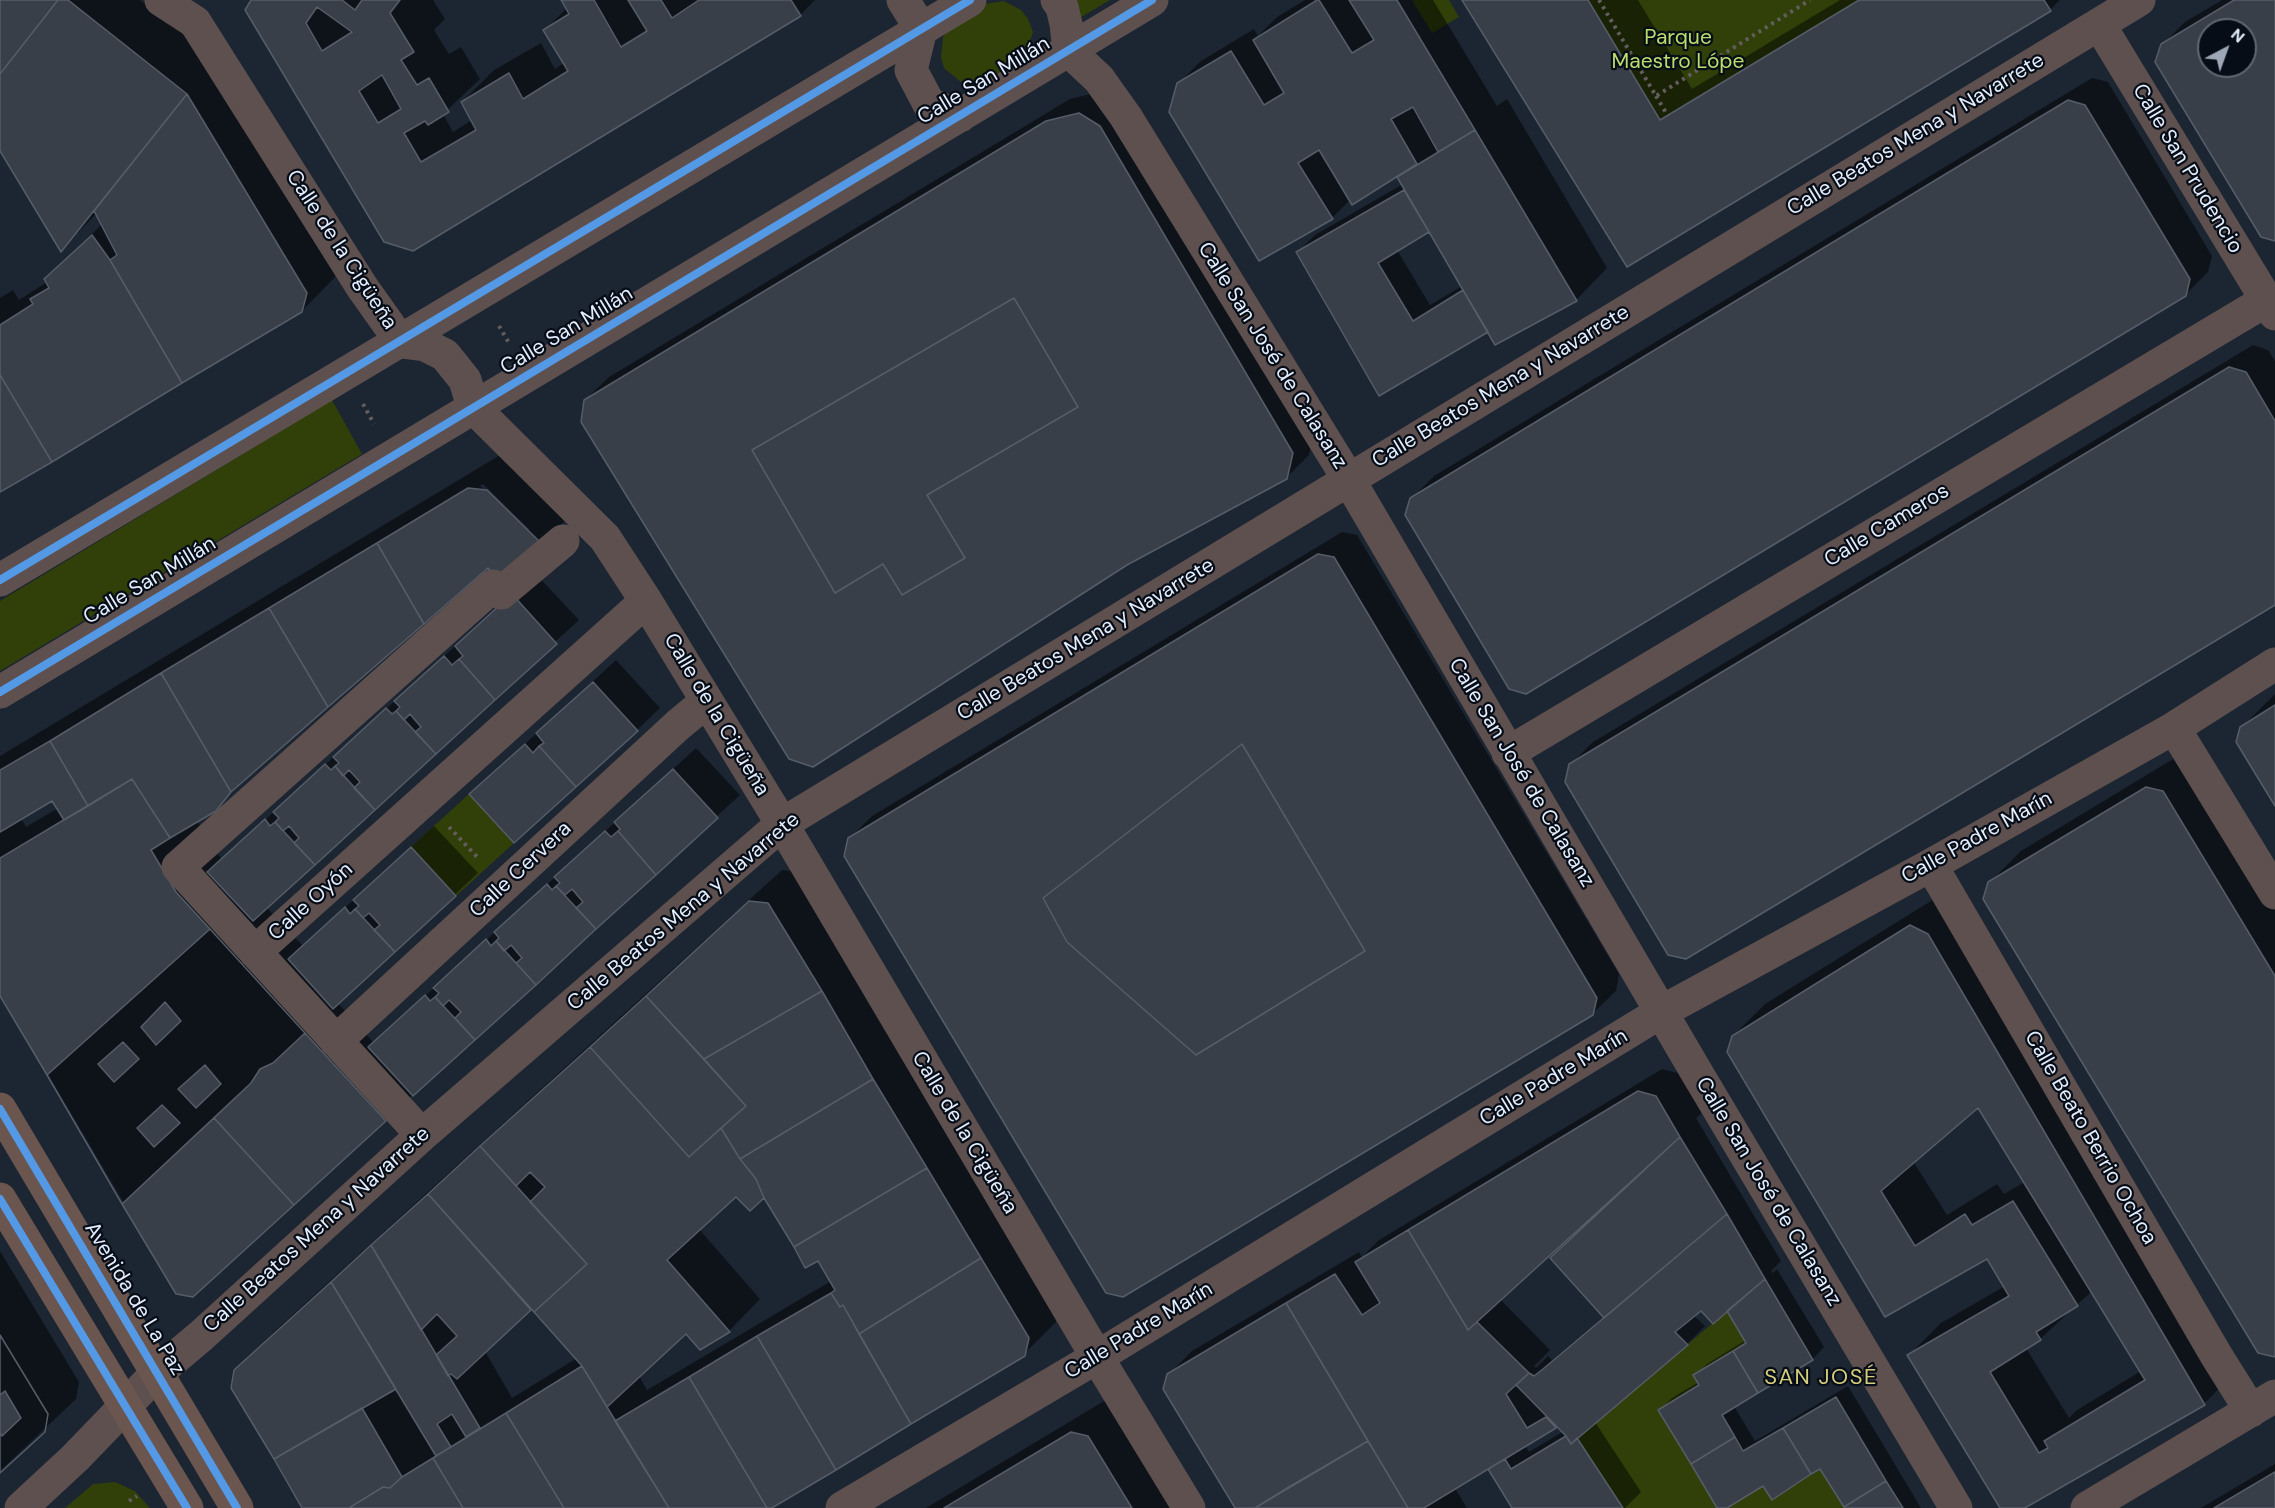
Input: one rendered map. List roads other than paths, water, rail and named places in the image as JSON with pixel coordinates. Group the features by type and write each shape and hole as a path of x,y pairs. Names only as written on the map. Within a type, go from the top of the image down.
{"main road":[{"name":"Avenida de La Paz","path":"0,1109 237,1508"},
{"path":"0,1199 187,1508"}],"street":[{"name":"Calle de la Cigüeña","path":"161,0 202,11 362,287 401,342 424,345 445,355 465,380 472,407 605,538 782,824 1097,1357 1189,1508"},
{"path":"903,0 921,29"},
{"path":"0,580 970,0"},
{"name":"Calle San Millán","path":"1057,0 1062,7 1066,24 1069,51"},
{"name":"Calle San Millán","path":"0,692 1152,0"},
{"name":"Calle Beatos Mena y Navarrete","path":"21,1508 75,1458 157,1373 422,1135 782,824 2139,0"},
{"name":"Calle San Prudencio","path":"2098,24 2271,307"},
{"name":"Calle San Millán","path":"921,29 911,70 929,104 960,116"},
{"name":"Calle San José de Calasanz","path":"1069,51 1099,79 1126,117 1349,480 1508,753 1956,1508"},
{"name":"Calle Cameros","path":"1508,753 2271,307"},
{"name":"Calle Oyón","path":"563,540 501,593 493,586 178,867 255,952 646,601"},
{"name":"Calle Padre Marín","path":"842,1508 1097,1357 1661,1012 1931,865 2174,728 2275,664"},
{"name":"Calle Cervera","path":"336,1041 678,725 707,701"},
{"path":"2174,728 2275,893"},
{"name":"Calle Beato Berrio Ochoa","path":"1931,865 2216,1355 2263,1404"},
{"path":"255,952 422,1135"},
{"path":"2087,1508 2263,1404"}],"district":[{"name":"SAN JOSÉ","path":"1821,1378"}],"park label":[{"name":"Parque Maestro Lópe","path":"1678,50"}]}
